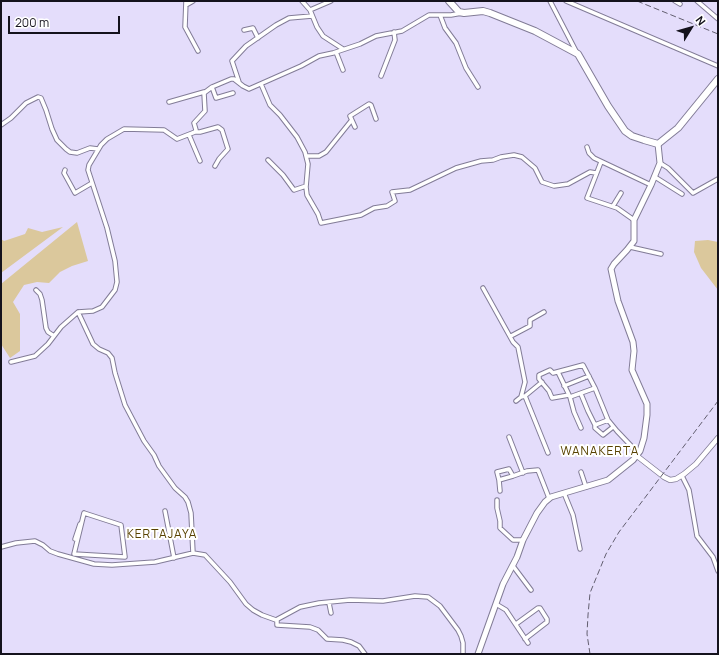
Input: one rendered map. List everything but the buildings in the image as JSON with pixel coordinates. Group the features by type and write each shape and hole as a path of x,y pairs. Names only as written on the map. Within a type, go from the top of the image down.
{"main road":[{"path":"449,1 458,12 483,11 490,13 535,31 578,54 608,106 625,131 632,136 658,144"},
{"path":"658,144 683,123 718,79"},
{"path":"478,654 503,584 513,566 523,540 537,513 545,502 549,498 608,480 637,456 640,451 644,438 647,404 632,370 634,351 633,342 618,302 611,269 617,259 630,247 635,237 634,220 651,186 660,163 658,144"}],"street":[{"path":"193,1 186,3 185,27 198,51"},
{"path":"302,1 310,10 317,28 323,36 343,50"},
{"path":"310,10 331,1"},
{"path":"550,1 578,54"},
{"path":"566,1 718,66"},
{"path":"675,1 680,4"},
{"path":"697,1 718,19"},
{"path":"169,102 205,92 212,87 231,79 234,79 249,89 301,66 319,56 343,50 376,36 402,31 429,15 456,15 462,13"},
{"path":"440,15 445,28 456,42 466,68 478,87"},
{"path":"239,82 233,66 233,59 246,46 289,18 312,16"},
{"path":"244,30 253,28 258,38"},
{"path":"382,76 395,40 394,32"},
{"path":"336,52 343,70"},
{"path":"261,84 270,105 280,115 296,137 307,156 308,168 306,186 308,198 318,214 321,223 361,215 374,208 387,206 394,201 392,192 410,190 456,168 501,157 514,155 522,157 535,168 542,182 554,186 568,184 590,172 596,173"},
{"path":"212,87 217,98 233,93"},
{"path":"196,132 194,123 205,112 203,96 205,92"},
{"path":"1,125 11,118 26,103 34,97 38,97 41,98 57,140 66,150 77,153 90,148 98,149"},
{"path":"355,127 350,116 370,104 376,120"},
{"path":"307,156 319,156 326,152 352,120"},
{"path":"11,362 35,356 44,348 67,320 78,312 93,311 102,307 115,290 117,282 117,269 107,228 88,167 98,149 107,139 124,129 164,130 177,139 196,132 218,128 222,130 228,149 215,166"},
{"path":"189,135 200,161"},
{"path":"586,148 591,156 601,162 651,186"},
{"path":"268,160 283,174 294,190 306,186"},
{"path":"601,162 587,198 613,206 634,220"},
{"path":"660,163 668,168 693,193 718,179"},
{"path":"65,170 64,173 75,193 92,183"},
{"path":"655,177 682,194"},
{"path":"613,206 621,193"},
{"path":"630,247 661,254"},
{"path":"483,288 518,347 521,356 524,382 523,397 548,453"},
{"path":"36,290 40,294 42,300 46,328 48,332 54,336"},
{"path":"78,312 93,344 99,349 108,353 112,358 124,405 144,441 154,455 159,466 175,488 185,497 188,502 193,553"},
{"path":"511,336 530,326 529,321 544,312"},
{"path":"595,388 581,394 552,398 549,391 538,377 543,372 550,370 553,373 583,366 595,388 608,420 613,427 637,452 637,456 668,479 676,479 682,476 696,464 718,439"},
{"path":"558,372 581,428"},
{"path":"564,386 589,376"},
{"path":"516,401 542,382"},
{"path":"581,394 595,428 603,435 613,427"},
{"path":"595,425 608,420"},
{"path":"509,438 523,474"},
{"path":"500,491 497,472 509,469 513,476"},
{"path":"499,480 523,474 527,471 538,470 549,498"},
{"path":"581,472 586,487"},
{"path":"682,476 689,490 697,536 712,555 718,571"},
{"path":"564,493 573,515 580,549"},
{"path":"497,500 500,528 513,540 523,540"},
{"path":"165,511 174,558"},
{"path":"1,547 16,543 35,541 50,551 74,556 125,558 121,525 84,513 77,530 74,556"},
{"path":"74,556 94,564 112,565 155,562 193,553 200,553 208,556 214,566 230,582 246,604 253,610 277,622 315,628 327,639 343,640 355,644 366,654"},
{"path":"513,566 531,590"},
{"path":"277,622 300,607 329,602 350,600 383,601 415,596 428,597 440,606 458,630 463,643 463,654"},
{"path":"329,602 331,613"},
{"path":"496,604 506,610 528,643"},
{"path":"516,624 540,608 547,619 547,622 525,638"}],"shaded area":[{"path":"77,222 88,261 60,272 49,283 37,282 24,285 13,302 20,314 20,351 10,358 1,344 1,284"},
{"path":"63,227 1,273 1,239 4,241 25,234 28,228 42,232"},
{"path":"708,240 718,242 718,290 701,268 694,252 695,241"}],"railway":[{"path":"637,1 718,34"},
{"path":"590,654 587,634 590,593 606,554 619,532 718,401"}],"district":[{"name":"WANAKERTA","path":"600,452"},
{"name":"KERTAJAYA","path":"162,535"}]}
